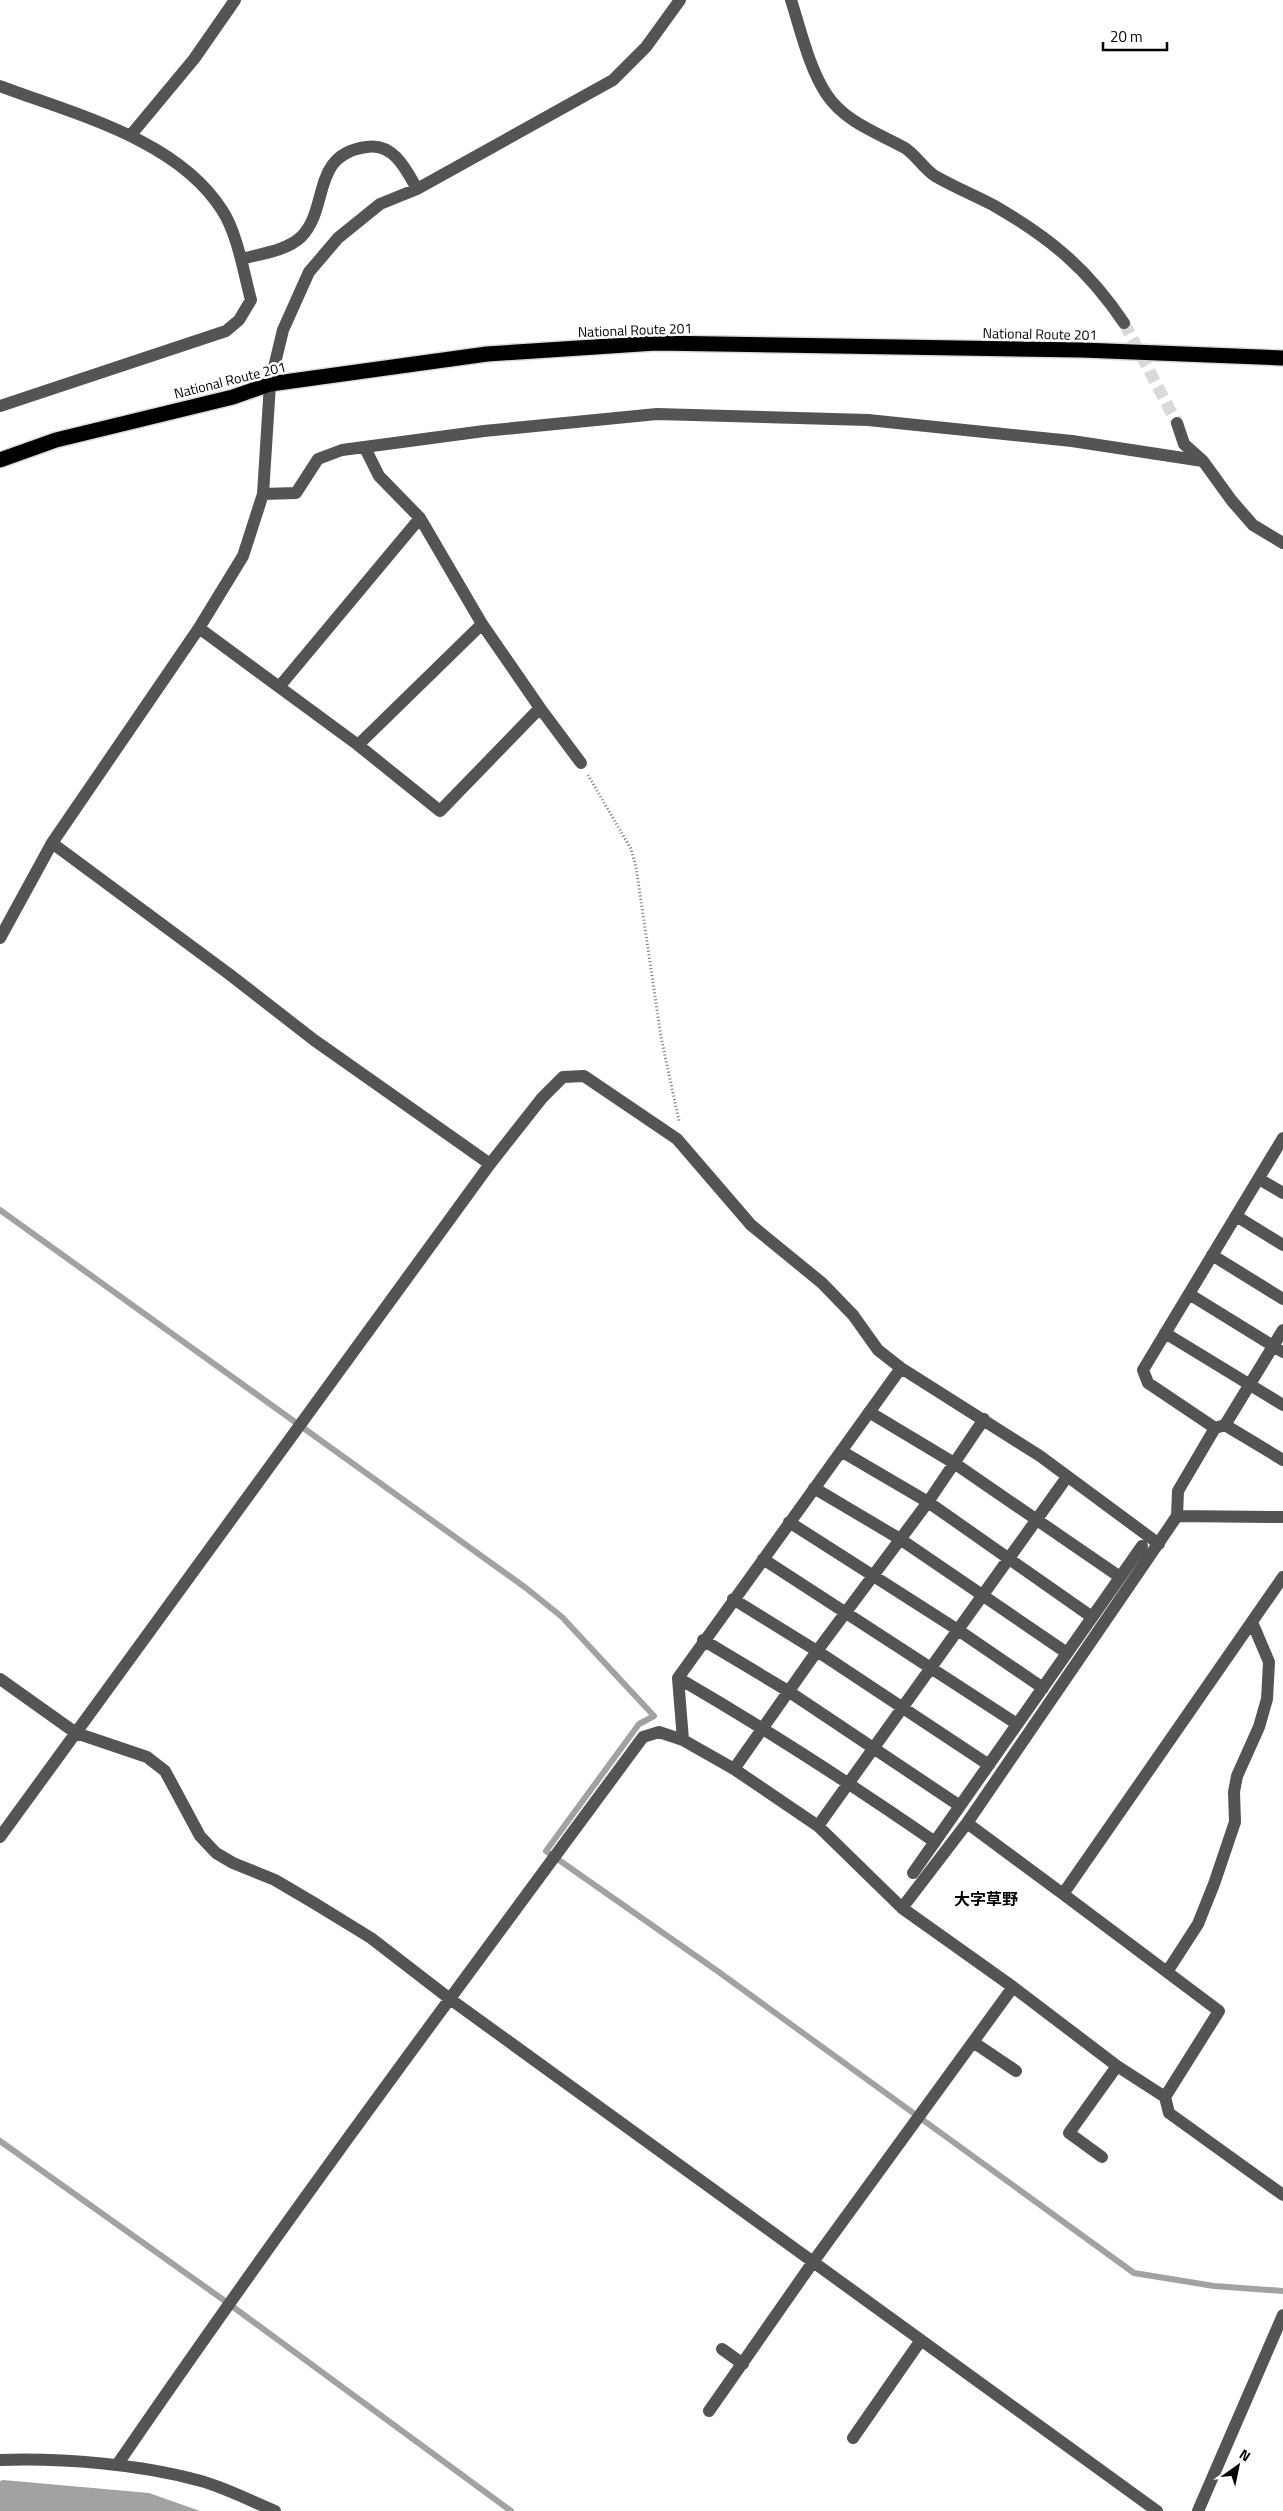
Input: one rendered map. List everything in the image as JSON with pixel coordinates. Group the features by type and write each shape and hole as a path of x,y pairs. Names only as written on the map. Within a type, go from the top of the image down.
{"highway":[{"name":"National Route 201","path":"0,460 56,440 233,397 270,384 487,354 656,343 1072,350 1283,358"}],"street":[{"path":"130,136 194,60 235,0"},
{"path":"0,938 52,843 199,628 244,556 264,494 270,384 283,330 309,272 338,238 380,204 417,189 613,80 646,47 680,0"},
{"path":"791,0 814,68 827,96 845,114 876,135 906,149 934,176 992,204 1065,252 1105,294 1124,323"},
{"path":"0,86 130,136 186,169 223,210 241,259 251,300 239,320 226,331 0,406"},
{"path":"241,259 287,246 301,236 314,219 321,187 333,163 351,149 374,145 391,153 402,161 417,189"},
{"path":"264,494 296,493 318,459 342,450 484,431 657,414 868,420 1072,441 1203,461"},
{"path":"1177,423 1184,444 1203,461 1253,524 1283,543"},
{"path":"365,448 379,476 420,518 482,624 581,763"},
{"path":"279,687 420,518"},
{"path":"358,745 482,624"},
{"path":"199,628 358,745 440,811 540,708"},
{"path":"52,843 230,974 314,1040 490,1164"},
{"path":"0,1837 490,1164 542,1098 564,1077 584,1076 677,1139 751,1225 822,1283 853,1315 878,1350 902,1368 984,1419 1159,1544"},
{"path":"1283,1138 1142,1370 1148,1383 1220,1426 1283,1460"},
{"path":"1259,1178 1283,1193"},
{"path":"1236,1216 1283,1245"},
{"path":"1212,1255 1283,1298"},
{"path":"1189,1294 1278,1349"},
{"path":"902,1908 967,1823 1159,1544 1177,1516 1178,1490 1220,1426 1278,1349 1283,1330"},
{"path":"1165,1333 1283,1406"},
{"path":"683,1740 678,1678 703,1640 902,1368"},
{"path":"869,1412 954,1463 1120,1577"},
{"path":"734,1769 817,1650 928,1502 984,1419"},
{"path":"841,1451 928,1502 1092,1617"},
{"path":"818,1826 1067,1477"},
{"path":"814,1488 900,1539 1067,1653"},
{"path":"1177,1516 1283,1516"},
{"path":"789,1522 958,1630 1043,1688"},
{"path":"913,1873 1142,1546"},
{"path":"763,1558 1017,1724"},
{"path":"1063,1894 1283,1576"},
{"path":"733,1599 817,1650 989,1765"},
{"path":"1168,1972 1198,1924 1221,1865 1235,1822 1234,1792 1237,1776 1259,1727 1267,1699 1269,1662 1252,1622"},
{"path":"703,1640 788,1691 960,1806"},
{"path":"0,1678 76,1733 126,1748 147,1757 165,1771 200,1836 216,1853 233,1863 275,1880 371,1938 450,1999 1157,2511"},
{"path":"678,1678 762,1727 849,1783 935,1842"},
{"path":"117,2465 187,2362 643,1737 659,1732 683,1740 734,1769 818,1826 902,1908 1013,1987 1117,2066 1165,2097 1169,2113 1283,2195"},
{"path":"967,1823 1220,2011 1165,2097"},
{"path":"709,2411 813,2262 1013,1987"},
{"path":"973,2042 1016,2071"},
{"path":"1102,2157 1069,2133 1117,2066"},
{"path":"1198,2511 1283,2315"},
{"path":"853,2438 921,2340"},
{"path":"722,2349 743,2364"},
{"path":"0,2460 57,2460 117,2465 201,2481 275,2511"}],"path":[{"path":"581,763 631,849 636,867 661,1037 679,1118 677,1139"}],"shaded area":[{"path":"0,2481 149,2493 200,2511 0,2511"}],"waterway":[{"path":"0,1210 526,1588 562,1617 654,1716 639,1724 546,1851 716,1970 1134,2273 1214,2286 1283,2291"},
{"path":"0,2141 225,2301 511,2511"}],"tunnel":[{"path":"1124,323 1177,423"}],"district":[{"name":"大字草野","path":"986,1899"}]}
